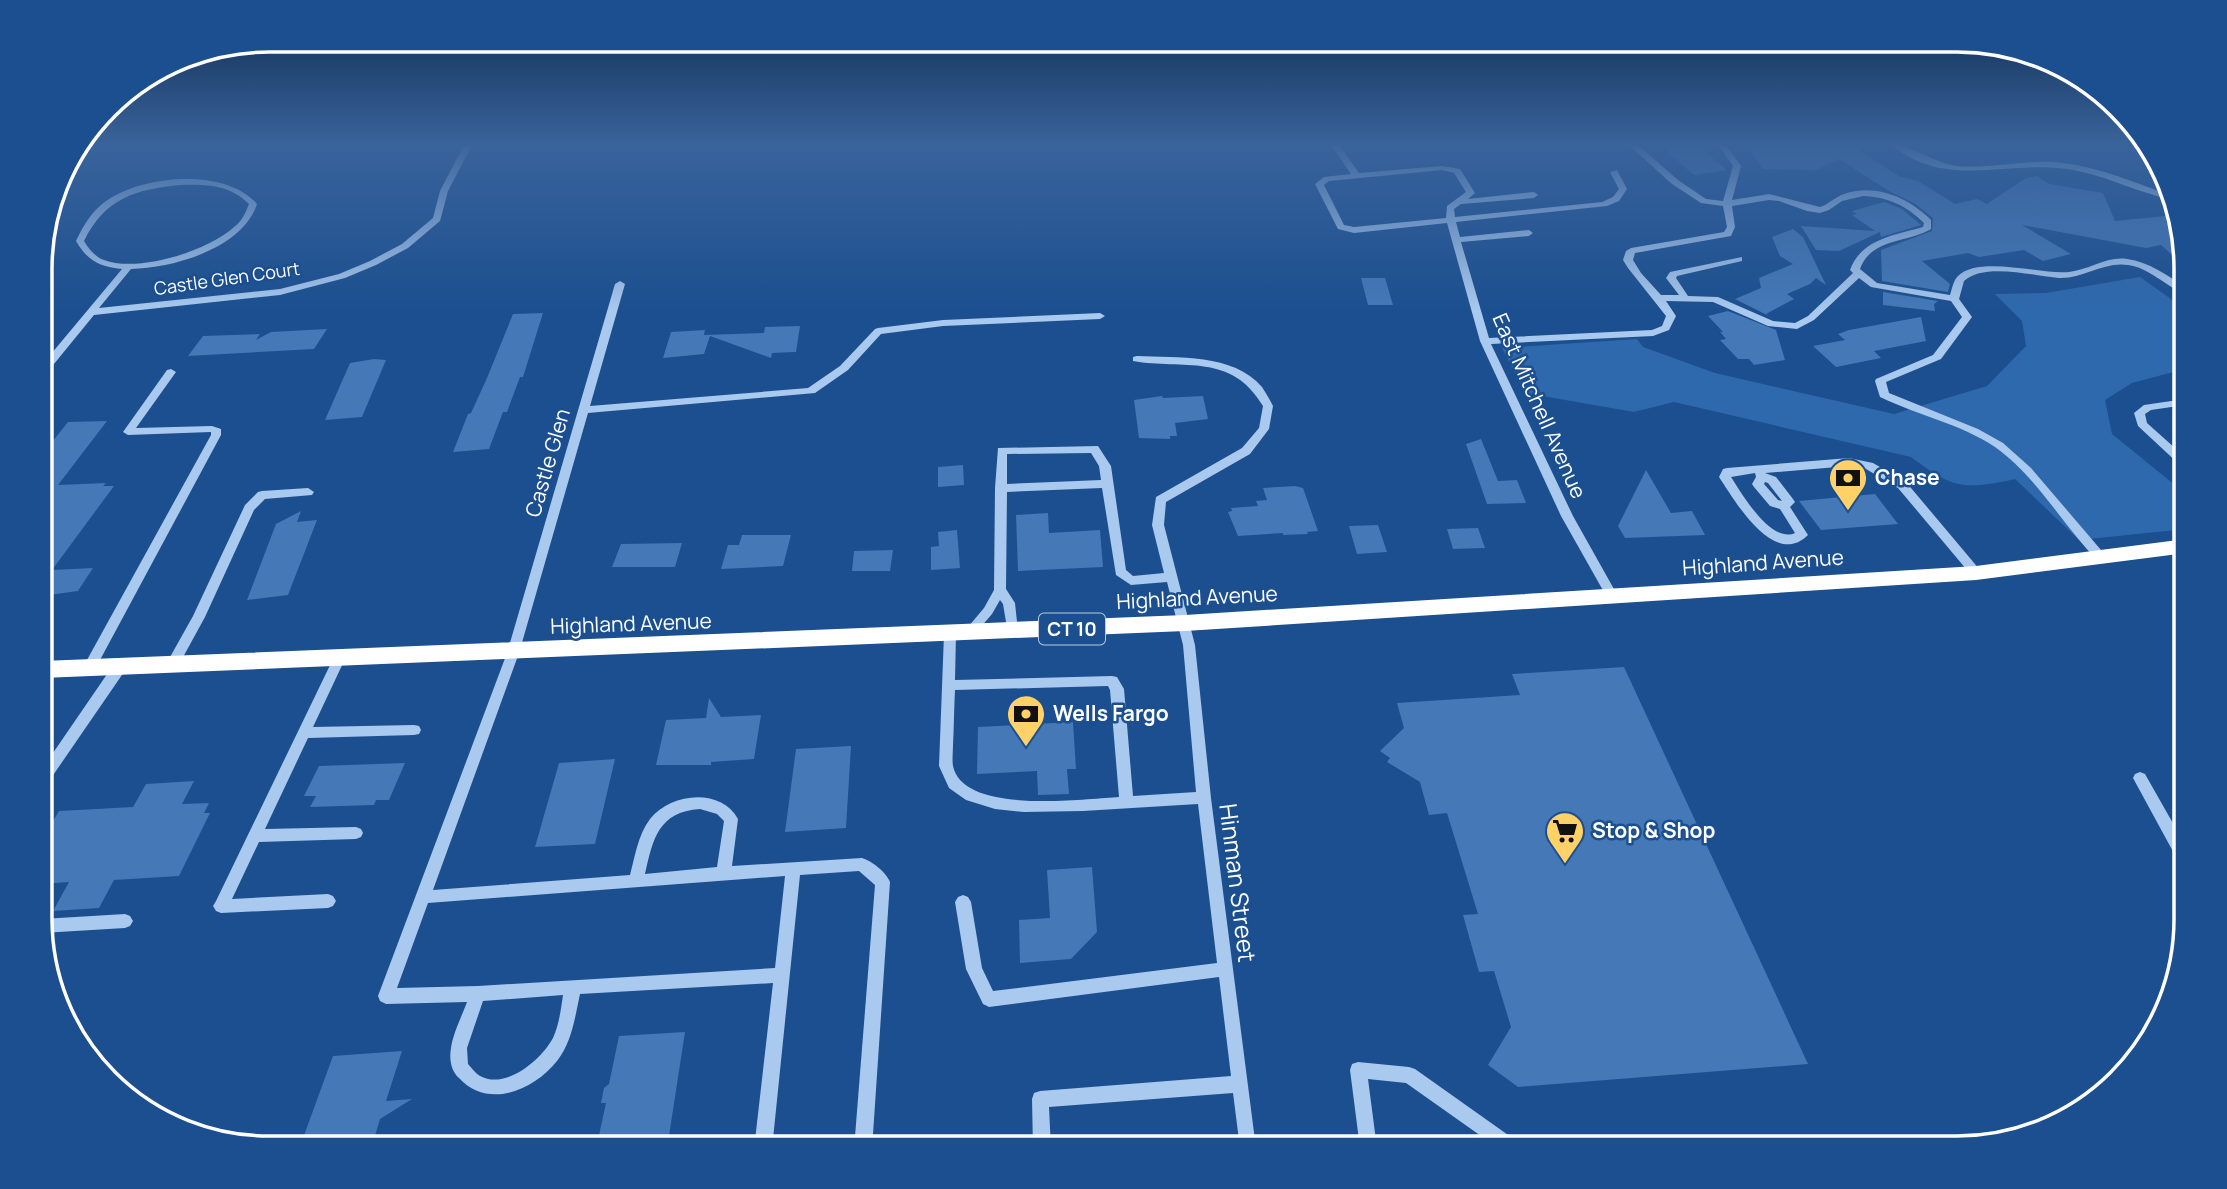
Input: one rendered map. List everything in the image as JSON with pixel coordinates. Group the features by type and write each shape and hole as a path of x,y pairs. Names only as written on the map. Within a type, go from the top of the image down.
{"highway":[{"name":"Highland Avenue","path":"52,670 513,653 1185,623 1976,573 2174,548"}],"street":[{"path":"112,200 86,223 80,241 87,253 102,263 128,267 164,262 200,251 228,236 247,219 253,204 250,200"},
{"name":"Castle Glen Court","path":"91,312 280,292 342,276 405,246 436,219 441,200"},
{"path":"1327,200 1341,227 1354,230 1604,204 1612,200"},
{"path":"1451,221 1450,208 1463,202 1478,200"},
{"path":"1703,200 1727,204 1745,200"},
{"path":"1485,341 1653,333 1666,328 1671,316 1661,298 1633,271 1628,260 1631,251 1728,234 1731,227 1728,200"},
{"path":"1784,200 1818,211 1828,209 1838,200"},
{"path":"1897,200 1906,203 1928,222 1927,229 1866,251 1856,261 1854,270 1874,285 1954,299 1967,317 1937,357 1880,381 1884,395 1997,443 2035,476 2082,539 2101,557"},
{"name":"East Mitchell Avenue","path":"1451,221 1485,341 1567,516 1613,598"},
{"path":"1456,240 1529,233"},
{"path":"1686,299 1671,278 1673,274 1739,259"},
{"path":"1954,299 1957,285 1964,275 1978,272 2082,273 2111,262 2126,261 2146,267 2174,284"},
{"path":"53,359 128,267"},
{"path":"1661,298 1715,299 1771,324 1797,326 1811,318 1858,274"},
{"name":"Castle Glen","path":"423,897 513,653 620,284"},
{"path":"583,410 811,391 844,368 878,331 943,323 1100,316"},
{"path":"1136,359 1214,365 1235,371 1264,394 1268,406 1264,429 1246,451 1160,500 1158,525 1185,623"},
{"path":"88,669 216,435 217,431 212,429 128,432 171,372"},
{"path":"2174,403 2148,407 2139,413 2142,424 2174,453"},
{"path":"1172,578 1131,581 1120,572 1105,466 1094,449 1002,452 1000,590 988,611 959,634 949,685 947,776 956,788 972,799 1032,807 1204,798"},
{"path":"1760,472 1758,484 1774,503 1784,506 1802,535 1795,540 1781,540 1766,532 1725,477 1727,472 1760,472 1849,463 1869,466 1889,475 1902,485 1976,573"},
{"path":"1001,488 1107,484"},
{"path":"171,666 199,617 249,508 262,495 308,492"},
{"path":"1000,590 1009,603 1012,631"},
{"name":"Hinman Street","path":"1185,623 1246,1136"},
{"path":"328,901 221,906 339,659"},
{"path":"52,765 119,668"},
{"path":"949,685 1112,681 1117,689 1127,802"},
{"path":"304,733 414,730"},
{"path":"2140,778 2174,839"},
{"path":"636,881 650,831 658,821 677,807 698,802 718,805 731,819 724,873"},
{"path":"256,836 355,833"},
{"path":"782,975 478,994 386,996 423,897 862,864 883,882 864,1137"},
{"path":"764,1137 793,868"},
{"path":"963,902 974,969 989,999 1225,969"},
{"path":"52,925 125,920"},
{"path":"478,994 459,1048 460,1068 475,1083 495,1087 520,1080 544,1066 560,1043 573,987"},
{"path":"1366,1136 1358,1070 1409,1075 1495,1136"},
{"path":"1042,1137 1040,1098 1239,1084"}],"shaded area":[{"path":"2140,277 2174,301 2174,372 2132,383 2105,400 2112,434 2174,484 2174,530 2079,540 2015,479 1983,485 1960,484 1938,475 1911,457 1674,402 1634,412 1525,393 1502,348 1637,339 1643,347 1715,373 1894,414 1987,386 2026,346 2022,321 1995,294 2046,293"}],"building":[{"path":"1909,200 1949,200 1955,204 1980,200 1987,204 1992,200 2106,200 2115,221 2168,216 2174,256 2161,245 2146,248 2022,225 2071,254 2043,261 2024,250 1979,257 1968,253 1922,261 1950,284 1948,292 1882,281 1881,250 1932,231 1933,218"},
{"path":"1884,202 1902,209 1921,225 1881,237 1880,232 1839,251 1816,250 1801,226 1875,231 1852,215 1857,214 1852,211"},
{"path":"1793,229 1803,237 1826,285 1816,278 1810,284 1787,294 1794,299 1766,314 1771,317 1735,299 1761,288 1759,278 1793,264 1780,256 1772,237"},
{"path":"1361,278 1385,278 1393,305 1368,305"},
{"path":"1883,292 1938,301 1934,304 1935,311 1883,305"},
{"path":"1728,311 1776,330 1785,360 1754,365 1749,359 1738,359 1720,340 1726,339 1720,332 1723,332 1708,316"},
{"path":"543,313 523,377 520,377 507,412 503,412 489,449 453,452 513,314"},
{"path":"1921,317 1926,341 1874,351 1881,358 1836,367 1813,346 1845,340 1838,334 1849,330"},
{"path":"800,326 796,352 772,353 771,358 710,336 704,354 663,358 671,332 705,330 704,335 764,333 765,327"},
{"path":"327,329 314,349 188,356 203,336 260,334 256,340 271,332"},
{"path":"386,360 362,417 325,420 350,363"},
{"path":"1162,396 1203,396 1208,419 1175,423 1177,436 1170,436 1170,439 1139,438 1134,400"},
{"path":"107,421 58,485 106,483 103,486 114,486 53,569 53,441 68,422"},
{"path":"1481,439 1498,481 1517,480 1526,503 1487,504 1466,444"},
{"path":"963,465 964,485 938,487 938,467"},
{"path":"1646,470 1671,513 1692,511 1705,535 1625,538 1618,526"},
{"path":"1263,488 1303,488 1318,531 1307,532 1308,534 1238,536 1228,512 1232,511 1231,508 1258,506 1256,501 1267,500"},
{"name":"Chase","path":"1875,494 1898,524 1821,530 1799,501"},
{"path":"301,511 297,522 317,520 288,595 247,600 276,524"},
{"path":"1048,513 1049,533 1100,530 1103,567 1018,571 1016,515"},
{"path":"1378,525 1387,552 1357,554 1349,526"},
{"path":"1478,528 1485,548 1453,549 1447,529"},
{"path":"957,530 960,568 931,570 931,547 939,546 938,532"},
{"path":"742,535 791,535 783,566 721,569 728,545 739,545"},
{"path":"682,543 675,567 612,567 621,544"},
{"path":"893,550 890,571 852,571 854,551"},
{"path":"93,568 78,591 52,595 53,570"},
{"path":"1624,667 1808,1064 1518,1087 1488,1065 1511,1027 1494,971 1479,972 1463,915 1478,914 1447,813 1429,815 1420,782 1387,762 1390,758 1380,751 1404,728 1397,703 1520,695 1512,674"},
{"path":"709,698 721,717 761,715 754,759 711,762 711,765 656,765 666,720 706,718"},
{"name":"Wells Fargo","path":"1073,722 1076,769 1067,769 1069,794 1038,795 1037,771 977,774 978,727"},
{"path":"851,746 846,828 785,832 796,749"},
{"path":"615,759 595,844 535,847 559,763"},
{"path":"405,763 389,800 376,800 374,805 310,807 316,796 304,796 319,766"},
{"path":"194,781 182,804 209,803 204,813 210,813 179,876 114,880 99,908 53,911 69,882 52,883 52,821 59,811 133,807 146,784"},
{"path":"1092,867 1097,932 1071,959 1020,963 1019,920 1050,918 1047,870"},
{"path":"685,1032 669,1137 599,1137 606,1103 601,1103 604,1088 609,1084 619,1036"},
{"path":"402,1051 386,1101 412,1099 380,1119 375,1137 303,1137 333,1056"}],"place":[{"name":"Chase","path":"1848,512"},
{"name":"Wells Fargo","path":"1026,748"},
{"name":"Stop & Shop","path":"1565,865"}]}
